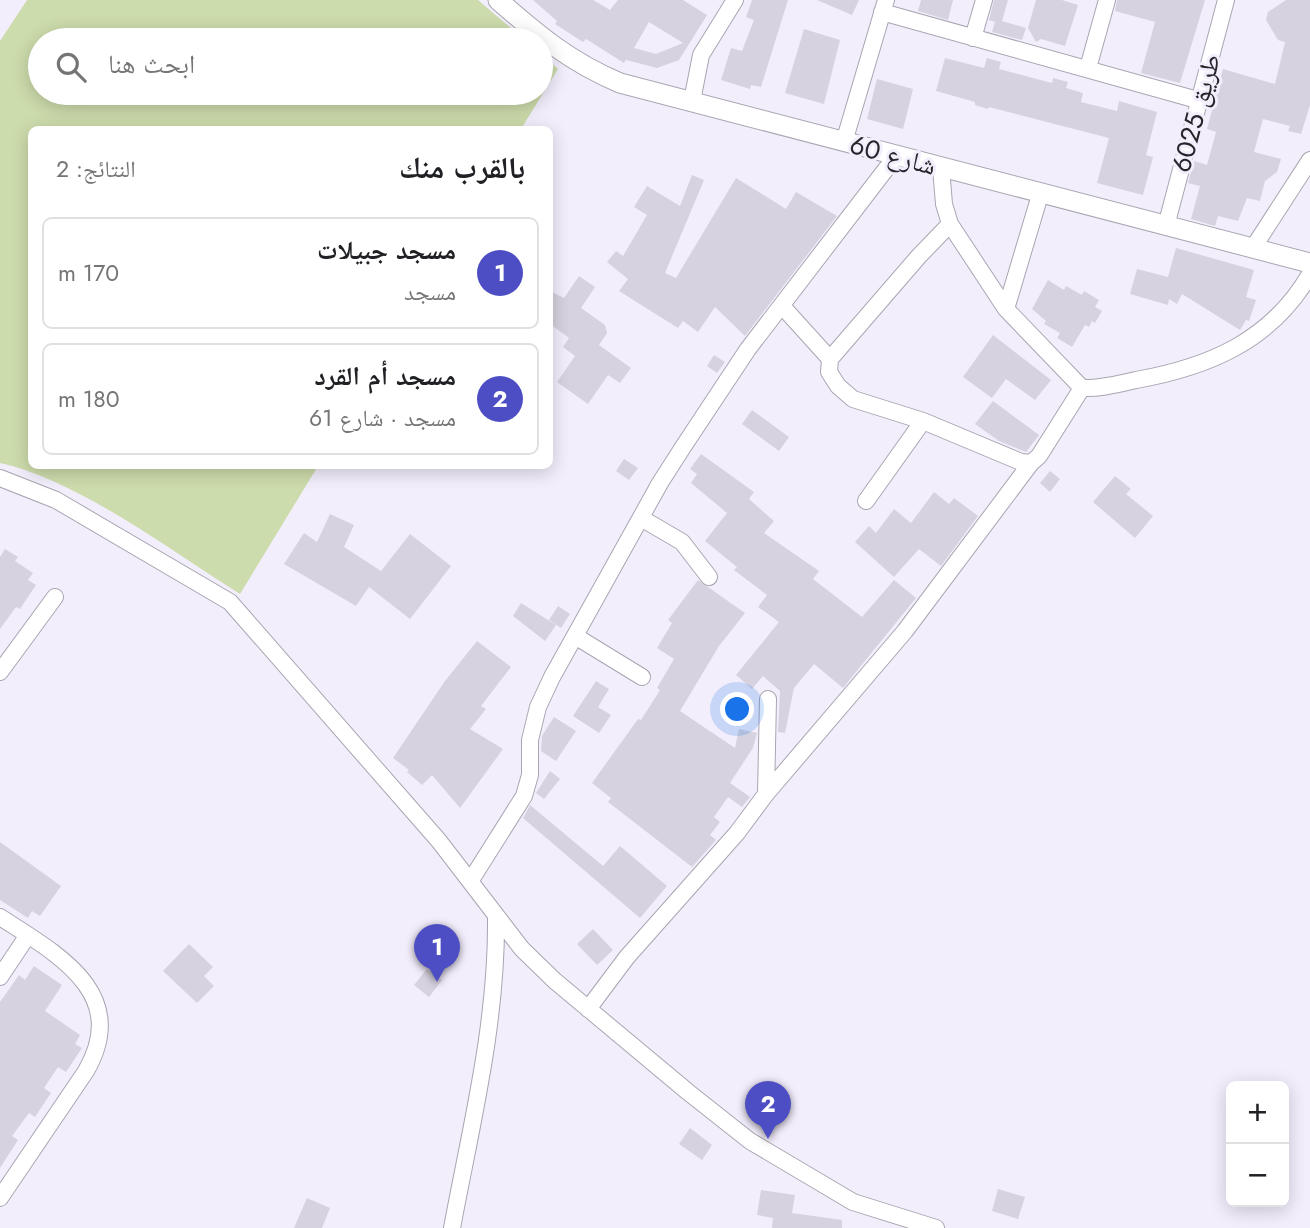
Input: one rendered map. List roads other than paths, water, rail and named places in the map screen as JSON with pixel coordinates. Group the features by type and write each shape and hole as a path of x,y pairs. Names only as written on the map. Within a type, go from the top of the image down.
{"street":[{"name":"شارع 60","path":"498,0 531,28"},
{"path":"973,38 984,0"},
{"path":"1088,68 1107,0"},
{"name":"طريق 6025","path":"1166,226 1202,101 1226,0"},
{"path":"692,101 701,55 730,2"},
{"path":"844,142 884,6 973,38 1202,101"},
{"name":"شارع 60","path":"553,46 583,67 620,83 1040,195 1310,263"},
{"path":"471,880 524,796 530,775 530,740 538,707 641,517 726,382 897,156"},
{"path":"1253,248 1310,160"},
{"path":"941,168 944,204 950,225 1006,309 1082,388 1095,389 1158,376 1222,355 1248,342 1288,306 1310,274"},
{"path":"1006,309 1040,195"},
{"path":"950,225 919,256 830,359 830,372 853,399 922,421 1021,462 1031,463"},
{"path":"782,306 830,359"},
{"path":"588,1009 627,957 737,833 766,794 905,631 972,546 1082,388"},
{"path":"866,501 922,421"},
{"path":"0,478 16,482 56,500 230,602 471,880 496,919 522,949 588,1009 750,1141 853,1202 936,1228"},
{"path":"641,517 682,542 709,577"},
{"path":"0,672 55,597"},
{"path":"575,636 642,677"},
{"path":"766,794 768,699"},
{"path":"0,917 68,964 83,980 101,1013 101,1034 96,1054 0,1198"},
{"path":"452,1228 490,1022 496,966 496,919"},
{"path":"0,977 28,935"}],"place":[{"name":"مسجد جبيلات","path":"437,982"},
{"name":"مسجد أم القرد","path":"768,1139"}]}
